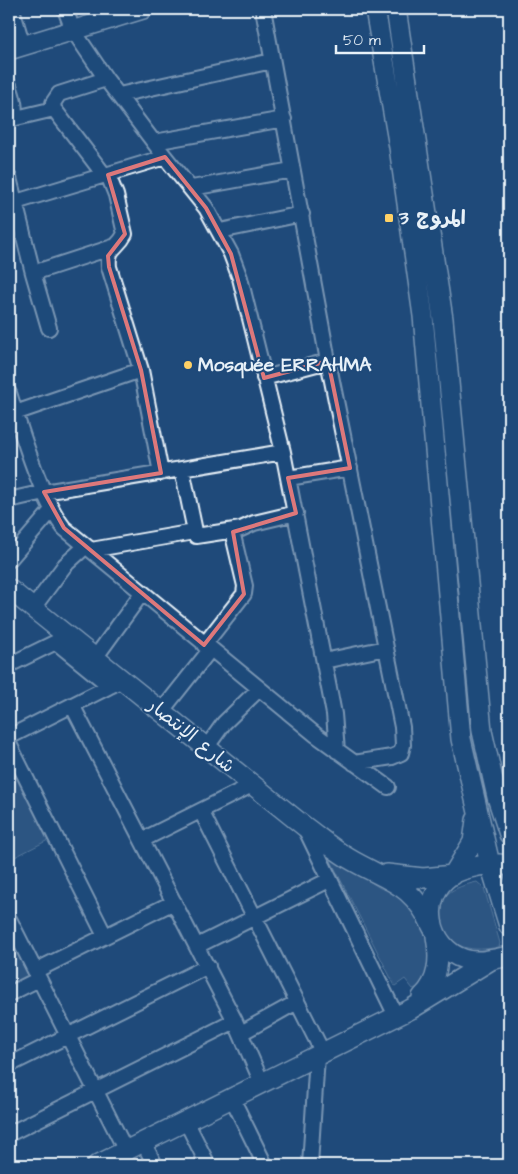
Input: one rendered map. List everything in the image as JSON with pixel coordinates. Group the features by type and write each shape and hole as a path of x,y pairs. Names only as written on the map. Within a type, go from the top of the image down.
{"main road":[{"path":"16,48 144,9"},
{"path":"375,9 399,147 423,316 461,739 490,864 509,926"},
{"path":"396,9 443,319 482,731 496,797 509,834"},
{"name":"شارع الإنتصار","path":"10,591 95,658 116,683 161,712 252,786 348,858 380,873"},
{"path":"453,875 473,842 476,808"},
{"path":"403,1013 428,992 435,979 438,959 431,909 433,900 442,884 466,868 490,864 509,866"},
{"path":"380,873 423,878 453,875"},
{"path":"380,873 396,882 418,901 441,944 455,956 473,961 509,956"},
{"path":"97,1165 403,1013 491,960"}],"street":[{"path":"12,9 16,48"},
{"path":"65,9 74,30 106,79 165,157 192,188 220,231 240,278 296,513 334,714 337,751"},
{"path":"263,9 328,361 402,727 403,745 401,753 392,757 354,762"},
{"path":"119,95 272,61"},
{"path":"33,272 113,247 122,240 125,234 116,196 107,176 54,109 54,99 59,94 106,79"},
{"path":"9,85 14,109 10,119"},
{"path":"10,119 54,109"},
{"path":"154,142 284,119"},
{"path":"12,203 165,157"},
{"path":"192,188 292,170"},
{"path":"9,178 12,203 49,328"},
{"path":"220,231 302,214"},
{"path":"113,247 108,256 109,267 141,370 161,473"},
{"path":"264,378 328,361"},
{"path":"15,412 141,370"},
{"path":"9,393 44,492 52,510 64,528 207,647 337,751 388,787"},
{"path":"9,500 44,492 283,452"},
{"path":"288,478 350,468"},
{"path":"182,469 196,536 232,530 296,513"},
{"path":"9,560 52,510"},
{"path":"161,712 244,594 245,586 232,530"},
{"path":"33,608 65,565 88,548 194,532"},
{"path":"95,658 142,593"},
{"path":"9,665 56,642 116,683 9,737"},
{"path":"324,661 386,648"},
{"path":"206,748 224,723 260,689"},
{"path":"72,706 208,966 238,1027 262,1083"},
{"path":"9,744 105,936"},
{"path":"142,840 252,786"},
{"path":"201,811 297,1002 320,1054 310,1165"},
{"path":"304,826 329,880 403,1013"},
{"path":"197,946 329,880"},
{"path":"9,994 37,975 105,936 174,902"},
{"path":"9,919 126,1151"},
{"path":"9,1065 208,966"},
{"path":"9,1134 95,1091 297,1002"},
{"path":"232,1098 265,1165"},
{"path":"186,1121 208,1165"},
{"path":"143,1142 155,1165"}],"highlighted area":[{"path":"165,157 206,208 231,254 264,378 328,361 350,468 288,478 296,513 233,532 244,594 204,645 64,528 44,492 161,473 141,370 109,267 108,256 125,234 108,175"}],"shaded area":[{"path":"9,760 50,839 9,860"},
{"path":"333,858 380,888 393,891 411,908 429,940 429,973 420,986 413,989 405,979 395,986 331,861"},
{"path":"477,882 484,888 500,943 499,947 472,949 463,947 456,944 444,931 440,913 440,905 443,899 454,890"},
{"path":"9,933 31,979 9,990"}],"place":[{"name":"المروج 3","path":"389,218"},
{"name":"Mosquée ERRAHMA","path":"188,365"}]}
